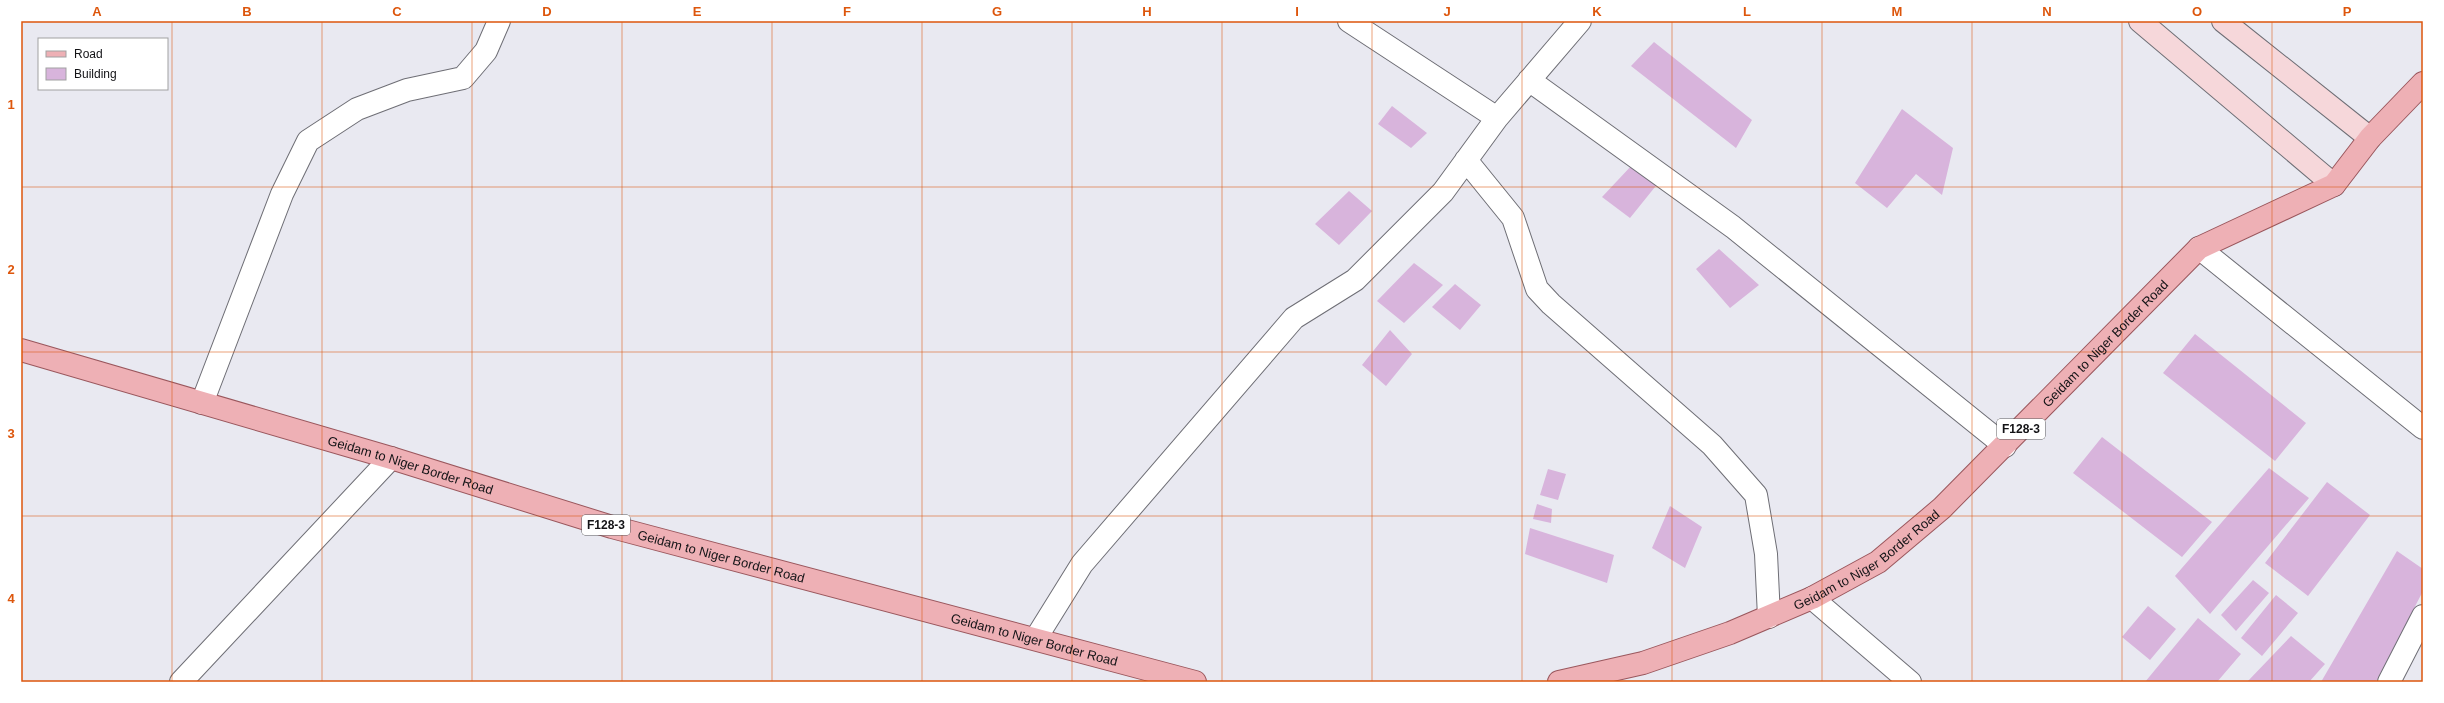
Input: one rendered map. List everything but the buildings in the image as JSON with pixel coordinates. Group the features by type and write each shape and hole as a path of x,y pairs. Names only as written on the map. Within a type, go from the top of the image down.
{"main road":[{"name":"Geidam to Niger Border Road","path":"1559,682 1643,663 1769,617 1812,598 1878,562 1942,508 2005,446 2199,248 2334,185 2370,138 2423,83"},
{"name":"Geidam to Niger Border Road","path":"21,350 391,458 612,527 1036,638 1196,682"}],"street":[{"path":"202,404 282,194 308,141 357,109 407,90 463,78 486,51 499,21"},
{"path":"1349,21 1497,118"},
{"path":"1036,638 1082,564 1294,318 1355,280 1443,192 1497,118 1580,21"},
{"path":"2140,21 2334,185"},
{"path":"2223,21 2370,138"},
{"path":"1529,80 1732,227 2005,446"},
{"path":"1466,160 1513,218 1537,289 1551,304 1712,445 1756,495 1766,554 1769,617"},
{"path":"2199,248 2423,428"},
{"path":"181,682 391,458"},
{"path":"1812,598 1910,682"},
{"path":"2389,682 2423,616"}]}
